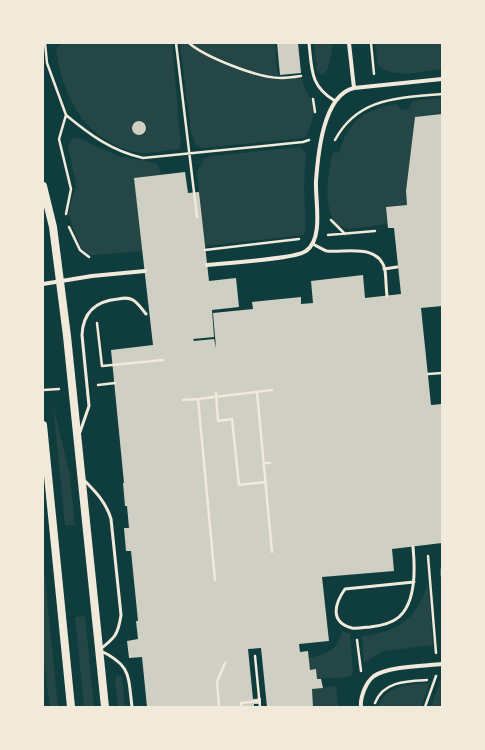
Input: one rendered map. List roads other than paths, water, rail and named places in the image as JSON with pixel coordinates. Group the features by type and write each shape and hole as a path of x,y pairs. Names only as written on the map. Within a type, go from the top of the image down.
{"main road":[{"path":"43,186 53,227 60,282 83,479 99,650 106,707"},
{"path":"43,425 71,707"}],"street":[{"path":"349,43 354,88"},
{"path":"207,265 297,255 306,251 313,244 316,237 316,182 321,142 326,120 335,101 341,94 354,88 442,79"},
{"path":"43,284 92,276 145,271"},
{"path":"361,707 364,690 373,677 384,671 442,664"}],"lane":[{"path":"309,43 312,78 321,91 335,101"},
{"path":"313,244 326,251 357,249 366,252 380,261 384,269 387,296"},
{"path":"384,269 398,267"},
{"path":"78,436 89,406 82,335 83,325 88,316 100,302 125,298 133,300 146,314"},
{"path":"83,479 108,508 111,519 121,615 119,630 114,638 99,650 116,658 127,671 132,707"},
{"path":"413,547 414,582 409,601 399,617 381,625 356,628 342,623 335,611 337,601 345,589 414,582"}]}
